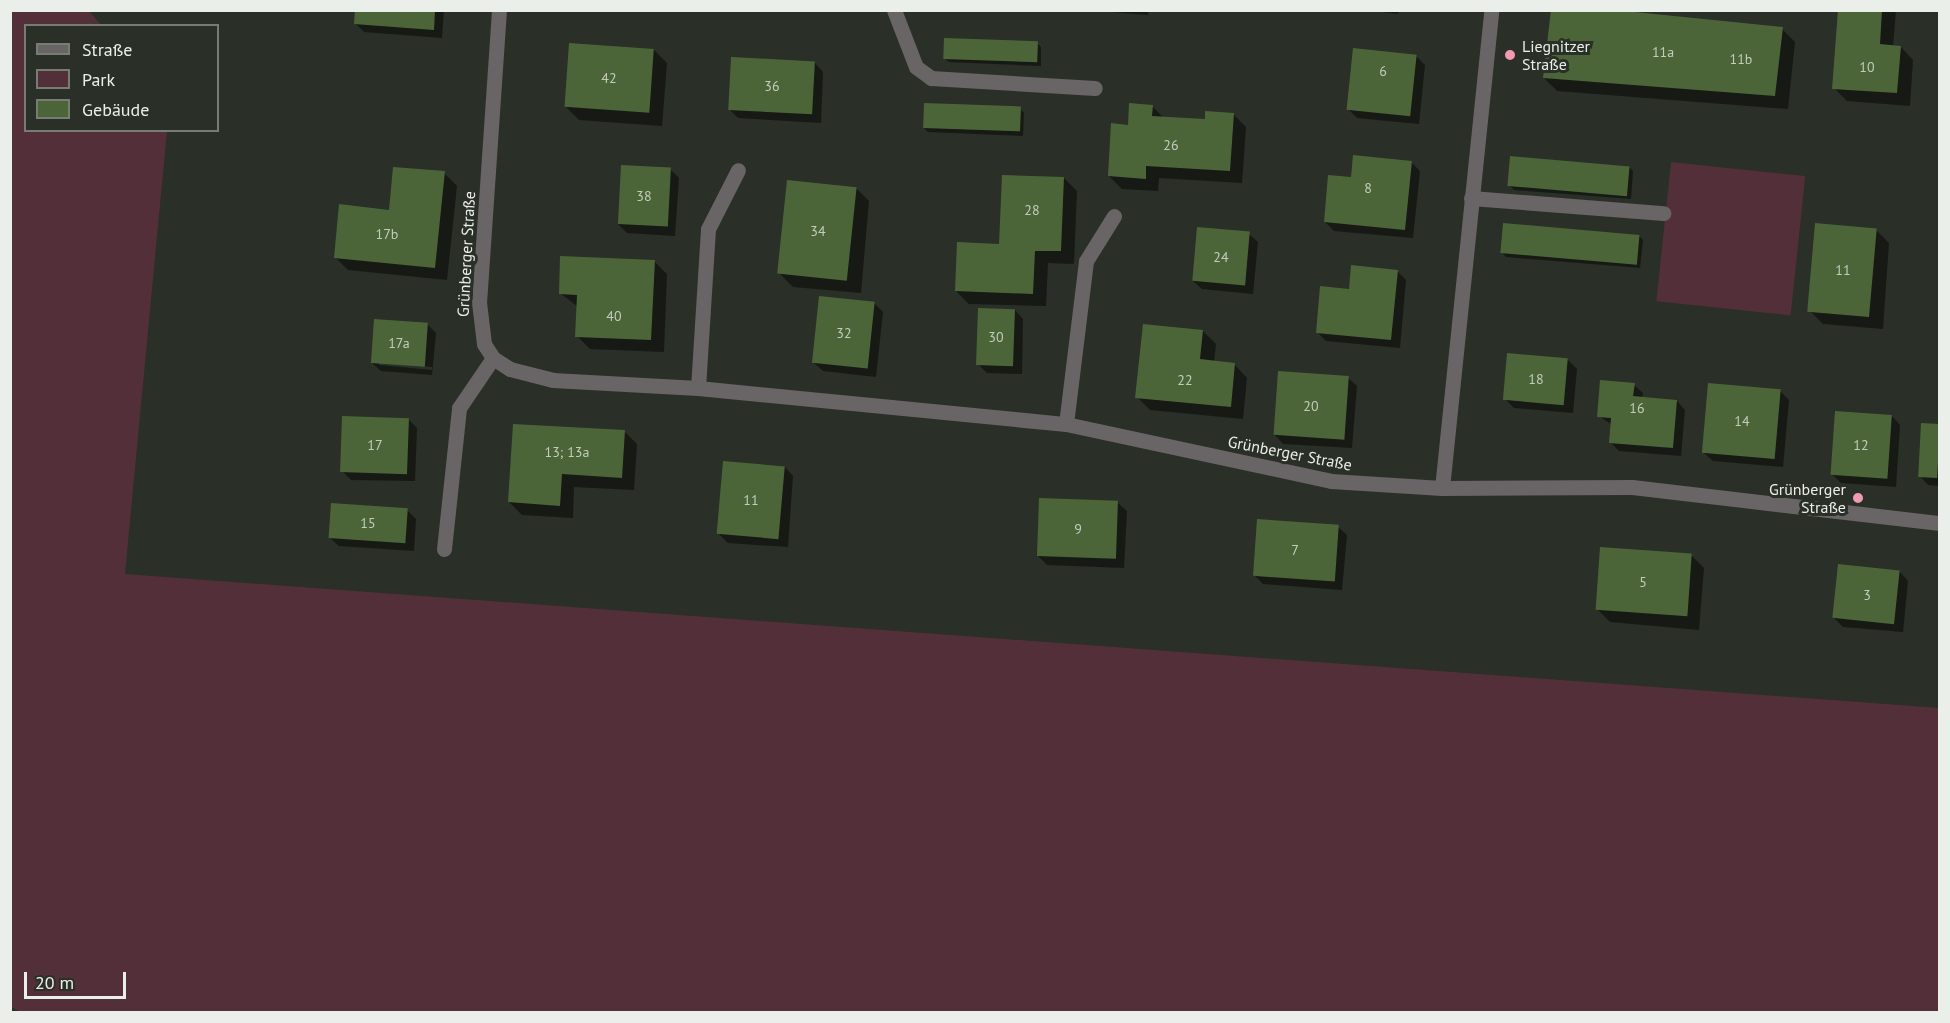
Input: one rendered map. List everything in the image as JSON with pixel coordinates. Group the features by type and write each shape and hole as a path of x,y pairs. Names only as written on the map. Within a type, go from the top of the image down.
{"street":[{"name":"Grünberger Straße","path":"499,10 479,302 484,344 493,358 510,369 553,380 698,388 1066,424 1331,481 1442,488 1632,487 1940,523"},
{"path":"894,10 916,66 931,78 1095,88"},
{"path":"1442,488 1491,10"},
{"path":"698,388 708,229 738,170"},
{"path":"1472,198 1663,213"},
{"path":"1066,424 1086,261 1114,216"},
{"path":"444,549 459,408 493,358"}],"green space":[{"path":"10,11 89,11 100,24 24,24 24,132 167,132 125,574 1939,708 1939,1012 21,1012 11,1007"},
{"path":"1671,162 1805,176 1791,315 1656,301"}],"building":[{"path":"355,10 435,10 434,30 354,24"},
{"path":"1551,10 1615,10 1783,27 1775,96 1543,78"},
{"path":"1838,10 1882,10 1880,44 1901,46 1897,93 1832,89"},
{"path":"944,38 1038,41 1037,62 943,59"},
{"path":"569,43 654,49 649,113 565,107"},
{"path":"1353,48 1417,55 1410,116 1347,110"},
{"path":"731,57 815,61 812,114 728,110"},
{"path":"924,103 1021,106 1020,131 923,128"},
{"path":"1129,103 1153,105 1152,116 1205,119 1205,111 1234,113 1230,171 1146,166 1146,179 1108,176 1111,123 1128,125"},
{"path":"1353,155 1412,161 1405,230 1324,222 1328,175 1351,177"},
{"path":"1510,156 1630,166 1627,196 1507,186"},
{"path":"621,165 671,168 668,227 618,224"},
{"path":"393,167 445,171 435,268 334,258 339,204 389,210"},
{"path":"1002,175 1064,177 1061,251 1035,251 1033,294 955,291 957,242 999,244"},
{"path":"787,180 857,187 847,281 777,273"},
{"path":"1503,223 1639,235 1637,265 1500,253"},
{"path":"1815,223 1877,228 1869,317 1807,312"},
{"path":"1197,227 1250,232 1245,285 1192,281"},
{"path":"560,256 655,260 651,340 575,337 577,295 559,294"},
{"path":"1351,265 1398,270 1391,340 1316,333 1320,286 1349,289"},
{"path":"819,296 875,302 868,368 812,363"},
{"path":"978,308 1015,309 1013,366 976,365"},
{"path":"374,319 428,323 425,367 371,363"},
{"path":"1143,324 1203,330 1200,359 1235,363 1231,407 1135,398"},
{"path":"1507,353 1568,358 1564,405 1503,400"},
{"path":"1278,371 1349,376 1344,440 1274,435"},
{"path":"1600,380 1635,383 1633,396 1677,400 1673,448 1609,443 1611,418 1597,417"},
{"path":"1708,383 1781,389 1775,459 1702,453"},
{"path":"1835,411 1892,415 1887,479 1831,475"},
{"path":"342,416 409,418 407,474 340,472"},
{"path":"1921,423 1940,424 1937,478 1918,477"},
{"path":"513,424 625,430 622,478 562,474 560,506 508,502"},
{"path":"723,461 785,466 778,539 717,534"},
{"path":"1039,498 1118,501 1116,559 1037,556"},
{"path":"331,503 408,508 405,543 329,538"},
{"path":"1257,519 1339,525 1335,582 1253,576"},
{"path":"1600,547 1692,553 1687,616 1596,610"},
{"path":"1838,564 1900,570 1894,624 1832,618"}],"place":[{"name":"Liegnitzer Straße","path":"1510,55"},
{"name":"Grünberger Straße","path":"1858,498"}]}
